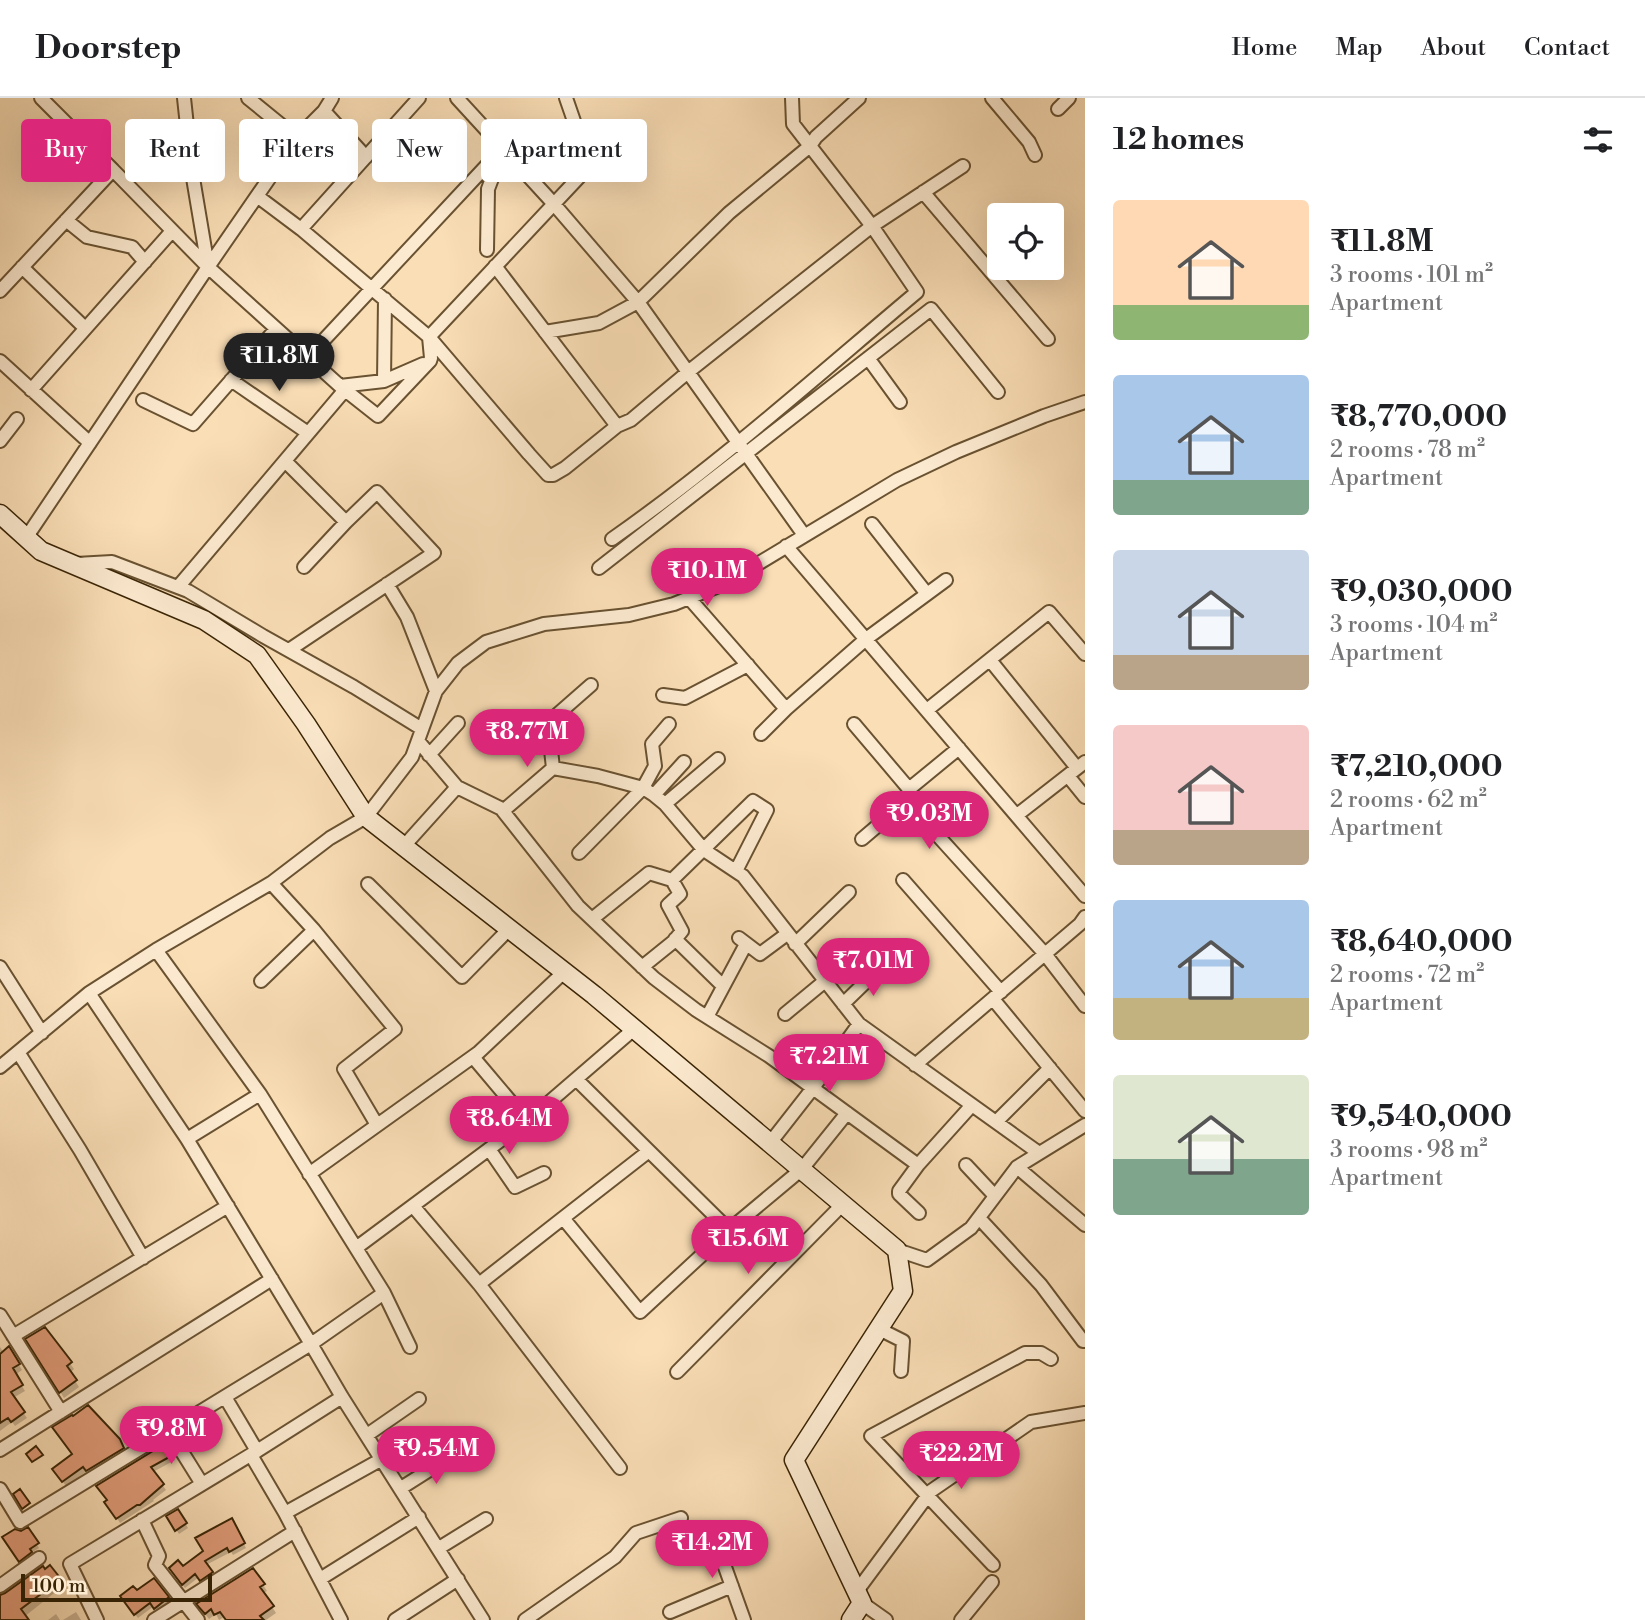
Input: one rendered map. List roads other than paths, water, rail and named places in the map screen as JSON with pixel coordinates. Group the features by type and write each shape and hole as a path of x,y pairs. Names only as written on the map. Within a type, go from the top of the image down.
{"street":[{"path":"41,98 208,267 340,386 378,416 432,358 429,337"},
{"path":"184,98 192,172 208,267"},
{"path":"248,98 274,119"},
{"path":"316,119 332,98"},
{"path":"301,229 419,98"},
{"path":"457,98 481,124"},
{"path":"429,337 582,174 585,153 566,98"},
{"path":"612,539 652,511 738,442 917,292 872,226 793,124 792,98"},
{"path":"545,332 599,323 638,302 729,213 810,146 816,137 859,98"},
{"path":"992,98 1029,142 1035,155"},
{"path":"1058,110 1069,98"},
{"path":"324,111 366,157"},
{"path":"257,196 301,229 429,337 548,475 553,475 617,426 631,420 872,226 963,166"},
{"path":"0,291 113,170"},
{"path":"308,357 481,172"},
{"path":"26,538 267,182"},
{"path":"487,250 488,190 491,182"},
{"path":"535,182 638,302 804,535"},
{"path":"923,192 1048,339"},
{"path":"66,220 87,237 132,247 145,262"},
{"path":"31,390 172,231"},
{"path":"495,266 617,426"},
{"path":"22,267 85,328"},
{"path":"384,381 385,299"},
{"path":"599,568 931,309 998,392"},
{"path":"143,400 193,424 276,329"},
{"path":"868,358 900,402"},
{"path":"0,361 90,443"},
{"path":"340,386 384,381 430,361"},
{"path":"231,380 308,433"},
{"path":"178,587 344,391 340,386"},
{"path":"0,1066 89,993 156,950 271,883 330,838 366,817 412,757 436,691 458,663 486,642 544,624 629,615 689,598 726,583 897,480 1044,416 1085,402"},
{"path":"0,441 18,419"},
{"path":"285,461 346,522"},
{"path":"289,650 434,553 377,492 304,567"},
{"path":"0,514 41,551 204,620 257,656 306,724 366,817 634,1029 897,1250 927,1260 971,1228 1017,1167 1083,1129"},
{"path":"872,524 927,594"},
{"path":"786,546 1085,896"},
{"path":"72,564 112,562 188,591 354,687 420,735 429,755 457,787 504,810"},
{"path":"761,734 866,639 946,580"},
{"path":"387,584 407,617 436,691"},
{"path":"689,598 786,709"},
{"path":"927,710 1049,612 1085,654"},
{"path":"990,660 1077,769 1085,797"},
{"path":"663,695 685,698 748,665"},
{"path":"534,735 591,685"},
{"path":"494,722 506,735 529,730 551,750 553,768"},
{"path":"429,755 458,723"},
{"path":"579,853 643,788 655,766 652,744 669,724"},
{"path":"854,724 909,794 910,805 1045,954 1085,1006"},
{"path":"862,839 959,748"},
{"path":"659,800 718,759"},
{"path":"659,800 684,762"},
{"path":"553,768 643,788 659,800 704,850 743,876 859,1024 1039,1153"},
{"path":"504,810 553,768"},
{"path":"1017,815 1077,769"},
{"path":"404,846 457,787"},
{"path":"672,880 753,801 767,810 736,871"},
{"path":"504,810 502,811 578,906 654,978 707,1017 769,1056 918,1165"},
{"path":"592,919 649,873 672,880 680,894 668,905 682,931 642,967"},
{"path":"903,880 997,995 1085,1111"},
{"path":"271,883 314,929 395,1029 344,1069 377,1125"},
{"path":"368,884 462,977 509,929"},
{"path":"707,1017 743,941 760,954 791,939 849,892"},
{"path":"915,1065 1085,917"},
{"path":"261,981 314,929"},
{"path":"675,939 723,986"},
{"path":"156,950 260,1094 384,1293 410,1347"},
{"path":"0,967 42,1033"},
{"path":"843,1004 880,968"},
{"path":"309,1174 473,1057 564,972"},
{"path":"785,1014 825,981"},
{"path":"89,993 187,1139 342,1397 483,1620"},
{"path":"769,1143 859,1024"},
{"path":"356,1248 527,1121 634,1029"},
{"path":"18,1052 80,1150 143,1258"},
{"path":"473,1057 527,1121"},
{"path":"996,1122 1050,1068"},
{"path":"576,1079 729,1230"},
{"path":"187,1139 260,1094"},
{"path":"919,1213 899,1191 918,1165 972,1105"},
{"path":"563,1218 640,1312 729,1230 802,1169 847,1113"},
{"path":"489,1149 515,1187 544,1173"},
{"path":"479,1284 649,1151"},
{"path":"966,1165 995,1196"},
{"path":"1017,1167 1085,1225"},
{"path":"677,1372 843,1204"},
{"path":"13,1336 228,1206"},
{"path":"413,1206 479,1284 620,1468"},
{"path":"979,1218 1041,1285 1085,1341"},
{"path":"886,1620 860,1597 794,1460 903,1291 897,1250"},
{"path":"0,1450 272,1279"},
{"path":"0,1489 20,1522 311,1345 384,1293"},
{"path":"2,1322 61,1412"},
{"path":"879,1329 903,1341 901,1371"},
{"path":"993,1565 871,1437 1025,1353 1041,1353 1051,1359"},
{"path":"225,1397 341,1620"},
{"path":"97,1620 70,1564 342,1397"},
{"path":"367,1435 419,1399"},
{"path":"851,1620 860,1597 931,1491 1031,1422 1085,1413"},
{"path":"169,1431 202,1484"},
{"path":"401,1488 453,1455"},
{"path":"285,1513 382,1459"},
{"path":"320,1579 419,1517"},
{"path":"526,1620 615,1557 636,1533 681,1518"},
{"path":"439,1548 486,1519"},
{"path":"142,1520 159,1556 155,1565 198,1620"},
{"path":"711,1528 744,1620"},
{"path":"154,1620 295,1531"},
{"path":"0,1586 39,1558"},
{"path":"395,1620 458,1580"},
{"path":"961,1620 992,1582"},
{"path":"670,1612 732,1586"}]}
